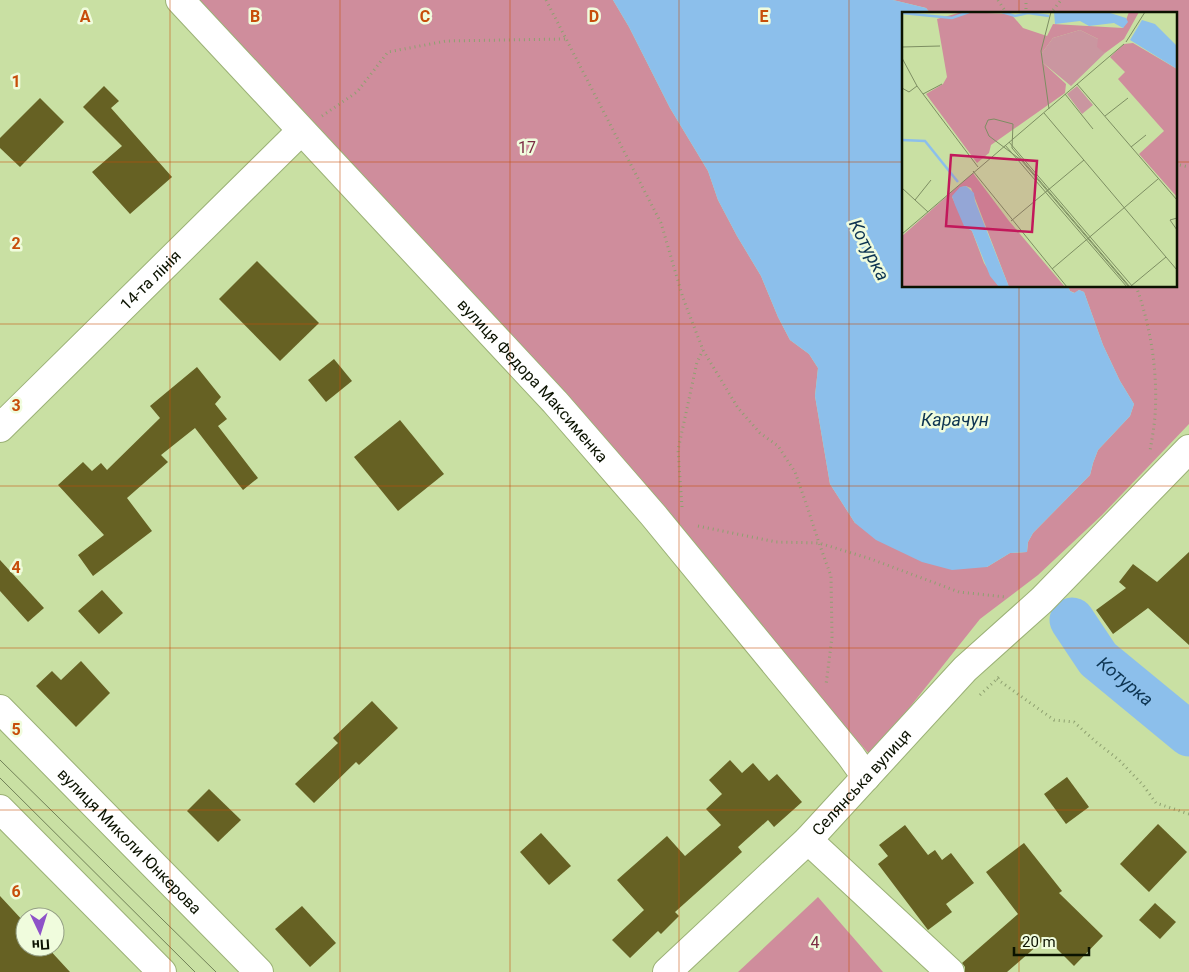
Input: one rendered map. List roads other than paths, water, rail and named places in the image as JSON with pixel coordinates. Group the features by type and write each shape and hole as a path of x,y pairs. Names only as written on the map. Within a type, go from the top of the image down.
{"street":[{"name":"вулиця Федора Максименка","path":"180,0 555,402 654,516 851,756 866,777"},
{"name":"14-та лінія","path":"0,428 301,131"},
{"name":"Селянська вулиця","path":"667,972 808,840 965,669 1048,594 1189,449"},
{"name":"вулиця Миколи Юнкерова","path":"0,709 259,972"},
{"path":"0,809 162,972"},
{"path":"808,840 950,972"}],"water":[{"name":"Карачун","path":"613,0 893,0 926,8 929,12 902,12 902,288 1069,288 1074,293 1079,290 1084,292 1103,345 1120,381 1134,404 1130,416 1098,450 1090,475 1033,533 1028,542 1027,552 1010,553 987,567 952,570 922,562 876,540 855,523 830,484 815,396 818,368 809,354 790,340 761,276 718,200 708,171 670,108 629,27"}],"waterway":[{"name":"Котурка","path":"1072,620 1098,659 1189,734"}],"tram line":[{"path":"0,760 216,972"},
{"path":"0,778 195,972"}],"park label":[{"name":"17","path":"527,147"},
{"name":"4","path":"815,942"}]}
